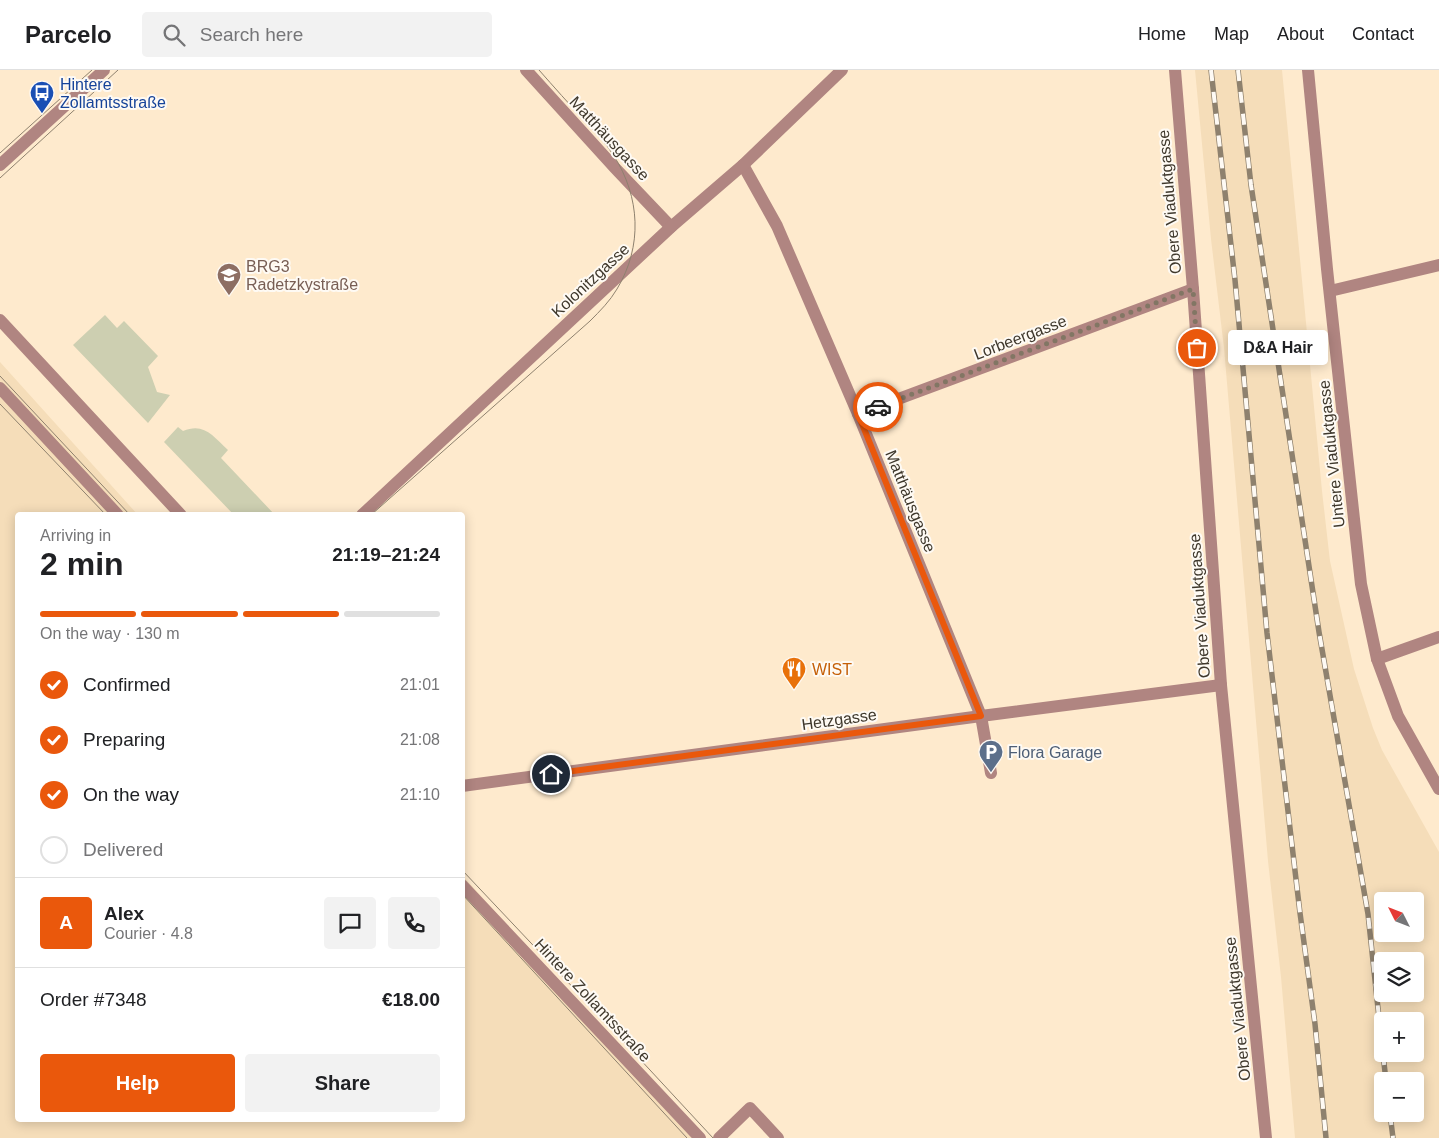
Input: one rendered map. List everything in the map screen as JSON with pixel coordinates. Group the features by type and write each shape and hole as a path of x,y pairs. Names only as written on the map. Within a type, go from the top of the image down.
{"street":[{"path":"0,165 104,70"},
{"name":"Matthäusgasse","path":"526,70 615,168 671,226"},
{"name":"Kolonitzgasse","path":"365,512 671,226 743,165 842,70"},
{"name":"Obere Viaduktgasse","path":"1175,70 1193,289 1221,685 1266,1138"},
{"name":"Untere Viaduktgasse","path":"1308,70 1361,584 1376,658 1398,716 1439,789"},
{"name":"Matthäusgasse","path":"743,165 777,226 858,414 981,716 991,773"},
{"path":"1330,291 1439,265"},
{"name":"Lorbeergasse","path":"858,414 1193,289"},
{"path":"0,320 178,512"},
{"path":"0,388 115,512"},
{"path":"1376,658 1439,637"},
{"name":"Hetzgasse","path":"465,786 1221,685"},
{"name":"Hintere Zollamtsstraße","path":"465,888 700,1138"},
{"path":"719,1138 750,1108 778,1138"}],"shaded area":[{"path":"1195,70 1282,70 1330,561 1354,669 1373,728 1382,750 1439,852 1439,1138 1295,1138 1281,977 1268,861 1224,348 1211,239"},
{"path":"0,362 135,512 15,512 15,1122 465,1122 465,878 698,1138 0,1138"}],"green space":[{"path":"105,315 117,328 124,321 158,356 148,367 157,392 170,395 148,423 73,345"},
{"path":"178,427 183,431 197,428 208,432 228,450 221,458 272,512 231,512 164,442"}],"tram line":[{"path":"0,153 92,70"},
{"path":"0,178 118,70"},
{"path":"374,512 590,321 611,298 625,273 631,256 635,222 629,188 623,172 604,142 539,70"},
{"path":"0,376 127,512"},
{"path":"0,404 103,512"},
{"path":"465,873 713,1138"},
{"path":"465,897 687,1138"}],"railway":[{"path":"1211,70 1235,280 1267,633 1315,1024 1326,1138"},
{"path":"1238,70 1251,185 1319,632 1368,914 1378,1012"},
{"path":"1384,1062 1385,1072"},
{"path":"1391,1122 1393,1138"}],"way so far":[{"path":"878,407 1193,289 1197,348"}],"place":[{"name":"Hintere Zollamtsstraße","path":"42,114"},
{"name":"BRG3 Radetzkystraße","path":"229,296"},
{"name":"D&A Hair","path":"1197,348"},
{"name":"WIST","path":"794,690"},
{"name":"Flora Garage","path":"991,773"}],"route":[{"path":"551,774 981,716 858,414 878,407"}]}
